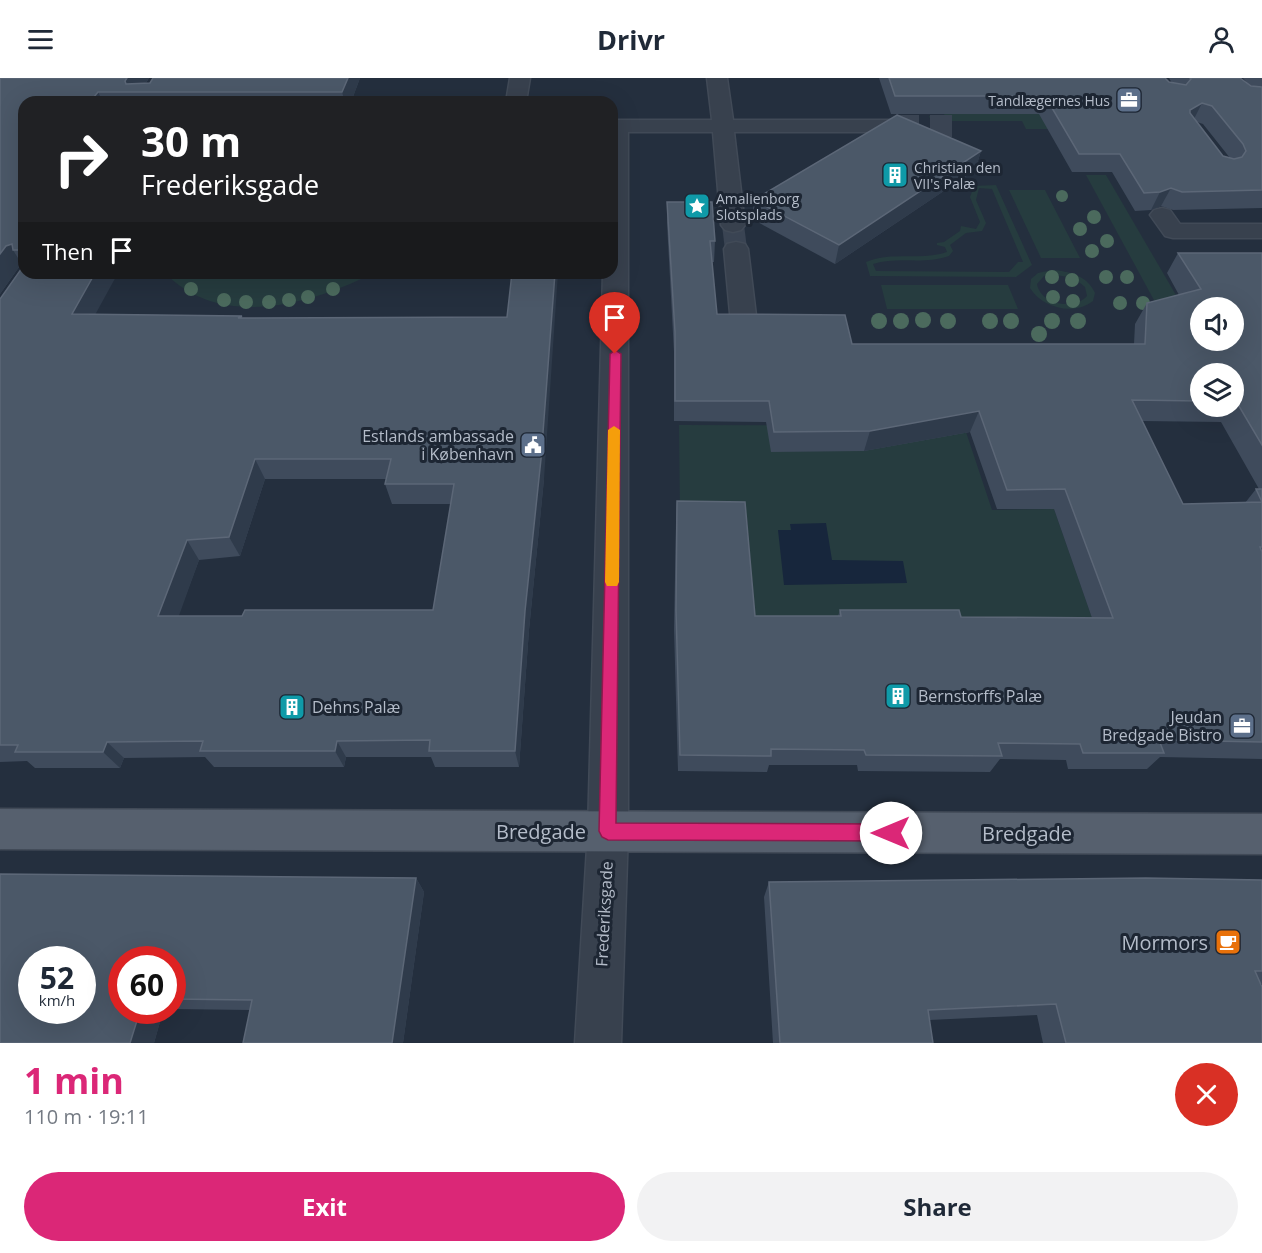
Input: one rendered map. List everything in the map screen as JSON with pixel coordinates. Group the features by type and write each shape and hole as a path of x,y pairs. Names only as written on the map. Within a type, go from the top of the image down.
{"main road":[{"name":"Bredgade","path":"0,829 1262,834"}],"street":[{"path":"517,96 520,78"},
{"path":"717,78 744,324"},
{"path":"618,126 897,126"},
{"path":"1162,215 1173,231 1262,231"},
{"name":"Frederiksgade","path":"598,1043 608,831 615,279"}],"green space":[{"path":"944,114 1040,114 1048,129 1026,129 1022,121 931,121 929,116 945,116"},
{"path":"1086,175 1106,175 1180,302 1155,302"},
{"path":"996,185 1032,265 1016,277 870,276 866,262 886,257 927,256 947,252 945,247 937,243 944,242 960,231 961,226 976,229 980,222 970,197 974,186","holes":["979,188 992,189 1023,262 1018,262 1009,272 876,271 873,264 940,259 949,256 953,251 950,245 966,233 982,231 986,223 976,200"]},
{"path":"1009,190 1045,190 1080,258 1041,258"},
{"path":"1052,270 1083,279 1088,282 1095,293 1093,301 1085,306 1068,309 1042,301 1030,288 1031,279 1038,273","holes":["1050,274 1074,278 1085,287 1087,296 1074,303 1051,301 1039,291 1037,284 1044,276"]},
{"path":"172,279 361,279 312,297 286,304 260,307 234,306 209,301 186,290"},
{"path":"881,285 1008,285 1018,309 887,309"},
{"path":"679,425 964,426 992,510 1054,509 1097,632 756,627 747,519 680,518"}],"water":[{"path":"826,523 832,560 903,561 907,583 784,585 778,530 791,530 790,524"}],"building":[{"path":"0,78 127,78 126,84 150,83 153,78 348,78 342,92 98,92 95,96 18,96 18,250 13,250 12,244 6,246 0,254"},
{"path":"889,78 1165,78 1169,82 1186,85 1190,78 1240,78 1251,86 1262,87 1262,190 1182,192 1171,188 1160,192 1144,193 1120,154 1079,154 1045,96 895,96","holes":["1202,103 1212,106 1243,144 1246,151 1242,157 1234,159 1223,156 1190,113 1190,110"]},
{"path":"897,115 981,151 839,245 754,200"},
{"path":"667,202 712,202 715,241 710,241 717,314 845,315 852,344 1145,344 1147,303 1201,289 1178,253 1262,253 1262,445 1244,415 1244,363 1190,363 1190,401 1132,400 1183,504 1262,502 1262,547 1260,547 1262,552 1262,742 1159,740 1164,753 1083,753 1080,744 998,743 1002,756 866,755 864,750 771,749 771,756 680,755 676,610 677,501 745,502 755,616 841,616 840,610 959,610 961,617 1113,618 1065,489 1007,490 979,411 870,431 774,432 769,401 675,401 675,332"},
{"path":"18,274 18,279 92,279 72,314 242,316 238,318 507,317 511,279 555,279 515,751 429,751 430,740 337,741 335,751 200,751 203,741 107,742 103,752 15,752 18,745 0,745 0,299","holes":["255,459 391,459 385,484 454,484 433,610 245,610 242,616 158,616 187,540 229,537"]},
{"path":"1256,489 1262,489 1262,502"},
{"path":"0,874 416,878 392,1043 243,1043 252,1000 186,999 186,946 108,946 108,1024 136,1024 130,1043 0,1043"},
{"path":"1146,878 1262,880 1262,971 1255,971 1262,987 1262,1043 1066,1043 1056,1004 928,1010 933,1043 780,1043 769,882"}],"tunnel":[{"path":"897,126 955,126"},
{"path":"733,225 736,249"}],"slow traffic":[{"path":"612,582 614,430"}],"place":[{"name":"Tandlægernes Hus","path":"1129,100"},
{"name":"Christian den VII's Palæ","path":"895,175"},
{"name":"Amalienborg Slotsplads","path":"697,206"},
{"name":"Estlands ambassade i København","path":"533,445"},
{"name":"Bernstorffs Palæ","path":"898,696"},
{"name":"Dehns Palæ","path":"292,707"},
{"name":"Jeudan Bredgade Bistro","path":"1242,726"},
{"name":"Mormors","path":"1228,942"}],"route":[{"path":"615,354 608,831 891,833"}]}
